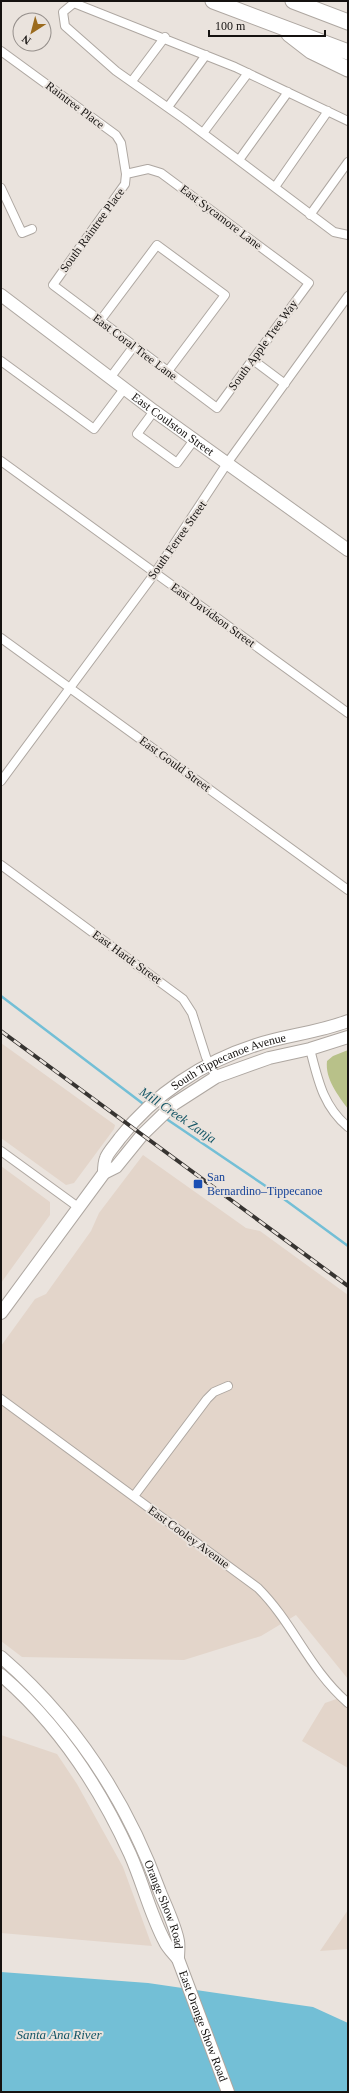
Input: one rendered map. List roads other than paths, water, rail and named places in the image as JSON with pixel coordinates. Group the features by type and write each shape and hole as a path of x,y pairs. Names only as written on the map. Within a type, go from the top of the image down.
{"highway":[{"path":"213,1 348,52"},
{"path":"292,1 348,21"},
{"path":"279,26 311,51 348,69"}],"main road":[{"name":"East Coulston Street","path":"1,295 124,389 194,440 228,462 348,550"},
{"name":"South Tippecanoe Avenue","path":"104,1173 106,1158 140,1116 158,1099 210,1064 258,1045 306,1035 348,1021"},
{"path":"306,1035 310,1049"},
{"name":"South Tippecanoe Avenue","path":"1,1313 104,1173 116,1167 152,1124 174,1104 216,1077 269,1058 310,1049 348,1037"},
{"name":"Orange Show Road","path":"1,1657 42,1697 73,1733 110,1785 136,1834 154,1876 178,1940 178,1959"},
{"name":"Orange Show Road","path":"1,1675 24,1697 64,1742 99,1794 124,1841 165,1943 178,1959"},
{"path":"124,1841 136,1834"},
{"name":"East Orange Show Road","path":"178,1959 228,2092"}],"street":[{"path":"348,121 206,55 74,3 63,12 65,26 132,81 204,133 310,215 334,232 348,235"},
{"path":"132,81 165,38"},
{"name":"Raintree Place","path":"1,51 116,135 121,143 126,174"},
{"path":"168,107 206,55"},
{"path":"204,133 248,74"},
{"path":"239,160 288,92"},
{"path":"275,187 328,111"},
{"path":"310,215 348,162"},
{"name":"East Sycamore Lane","path":"126,174 148,169 161,173 309,283"},
{"name":"South Raintree Place","path":"53,285 121,190 127,178 126,174"},
{"path":"1,188 22,233 32,229"},
{"path":"100,321 157,245 225,295 168,372"},
{"name":"South Apple Tree Way","path":"217,408 309,283"},
{"name":"East Coral Tree Lane","path":"53,285 217,408"},
{"name":"South Ferree Street","path":"1,781 155,573 228,462 348,296"},
{"path":"110,378 134,346"},
{"path":"253,360 285,384"},
{"path":"1,361 94,429 124,389"},
{"path":"154,411 137,434 177,463 194,440"},
{"name":"East Davidson Street","path":"1,461 348,713"},
{"name":"East Gould Street","path":"1,638 348,890"},
{"name":"East Hardt Street","path":"1,865 183,999 192,1014 216,1077"},
{"path":"310,1049 318,1084 326,1103 348,1127"},
{"path":"1,1151 78,1207"},
{"path":"134,1496 207,1399 214,1392 228,1386"},
{"name":"East Cooley Avenue","path":"1,1399 258,1588 281,1614 322,1678 348,1703"}],"water":[{"name":"Santa Ana River","path":"1,1972 148,1983 313,2007 348,2023 348,2092 1,2092"}],"waterway":[{"name":"Mill Creek Zanja","path":"1,996 146,1106"},
{"name":"Mill Creek Zanja","path":"165,1118 273,1191 348,1246"}],"railway":[{"path":"1,1031 348,1286"}],"place":[{"name":"San Bernardino–Tippecanoe","path":"198,1184"}]}
